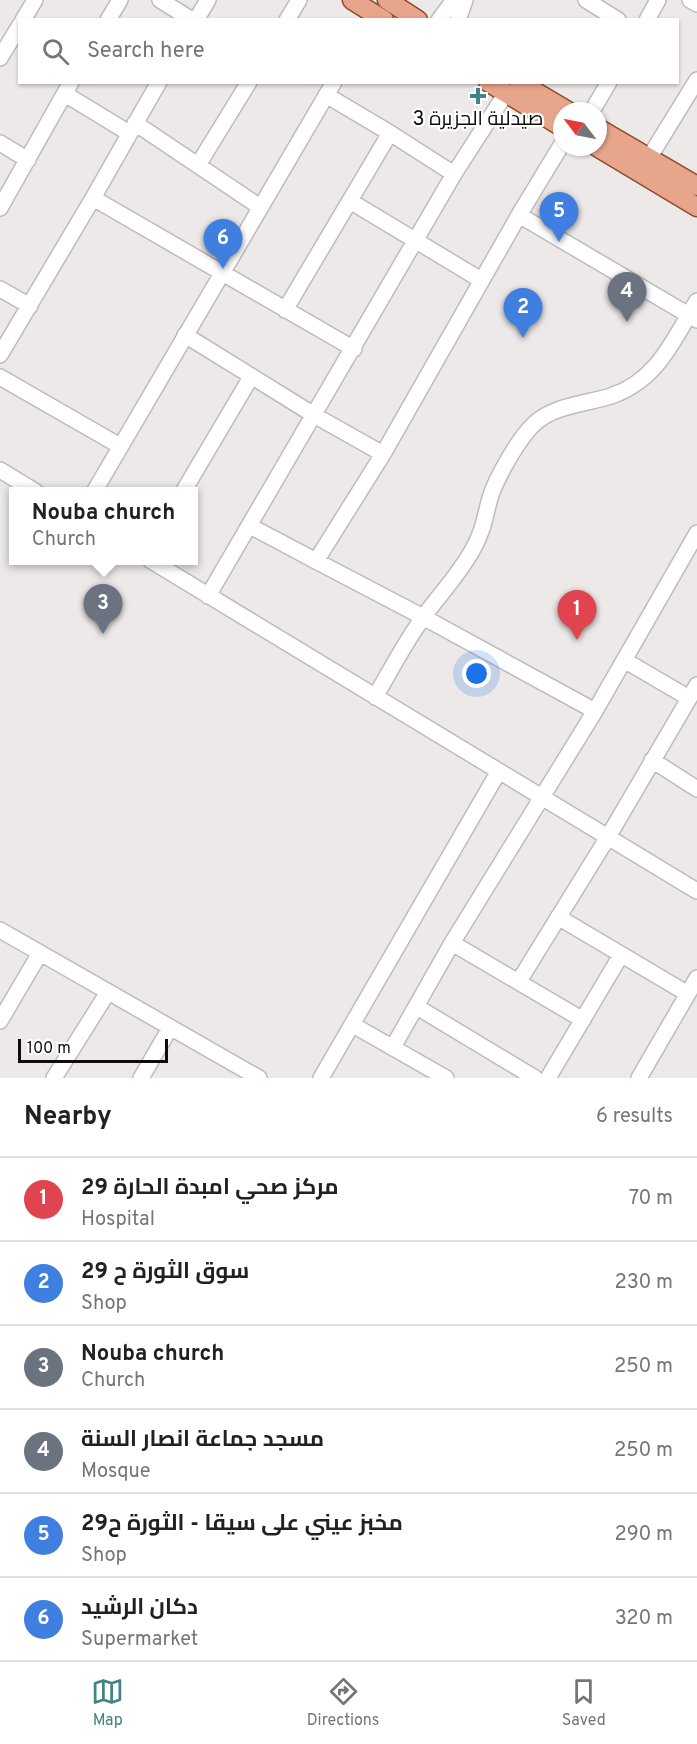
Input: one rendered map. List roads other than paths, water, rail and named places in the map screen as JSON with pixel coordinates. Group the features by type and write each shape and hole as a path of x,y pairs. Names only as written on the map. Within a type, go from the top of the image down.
{"main road":[{"path":"352,0 381,11 410,18"},
{"path":"496,84 553,105"},
{"path":"512,88 553,119"},
{"path":"607,133 697,186"},
{"path":"607,153 697,207"}],"street":[{"path":"24,18 35,0"},
{"path":"109,18 120,0"},
{"path":"160,0 189,18"},
{"path":"197,18 208,0"},
{"path":"288,18 299,0"},
{"path":"440,18 454,0"},
{"path":"459,18 465,0"},
{"path":"586,0 615,18"},
{"path":"648,18 658,0"},
{"path":"690,0 697,4"},
{"path":"1,54 18,28"},
{"path":"649,158 697,80"},
{"path":"0,355 158,84"},
{"path":"198,165 248,84"},
{"path":"597,102 608,84"},
{"path":"0,208 68,88 132,128 198,165 260,207"},
{"path":"208,596 454,174 512,88"},
{"path":"97,487 330,89 390,133 454,174"},
{"path":"285,310 390,133"},
{"path":"0,143 28,160"},
{"path":"316,561 383,454 481,280 555,156"},
{"path":"93,198 354,349"},
{"path":"350,201 481,280"},
{"path":"519,215 693,317"},
{"path":"0,289 30,306"},
{"path":"375,697 423,617 463,567 484,525 495,483 534,424 545,416 570,406 612,396 649,374 693,317 697,301"},
{"path":"185,335 314,415 383,454"},
{"path":"0,377 120,446"},
{"path":"186,487 251,377"},
{"path":"0,470 28,487"},
{"path":"249,526 595,711"},
{"path":"393,1047 452,943 595,711 697,533"},
{"path":"157,565 697,891"},
{"path":"519,981 608,837 693,692 624,660"},
{"path":"652,760 697,789"},
{"path":"321,1078 499,771"},
{"path":"558,917 688,994"},
{"path":"0,930 170,1028 231,1072 259,1078"},
{"path":"452,943 583,1020"},
{"path":"0,1021 40,953"},
{"path":"548,1078 621,955"},
{"path":"639,1078 697,978"},
{"path":"54,1078 108,992"},
{"path":"417,1006 535,1078"},
{"path":"353,1025 393,1047 419,1071 446,1078"},
{"path":"141,1078 170,1028"}],"place":[{"name":"صيدلية الجزيرة 3","path":"478,96"},
{"name":"مخبز عيني على سيقا - الثورة ح29","path":"559,242"},
{"name":"دكان الرشيد","path":"223,269"},
{"name":"مسجد جماعة انصار السنة","path":"627,322"},
{"name":"سوق الثورة ح 29","path":"523,338"},
{"name":"Nouba church","path":"103,634"},
{"name":"مركز صحي امبدة الحارة 29","path":"577,640"}]}
